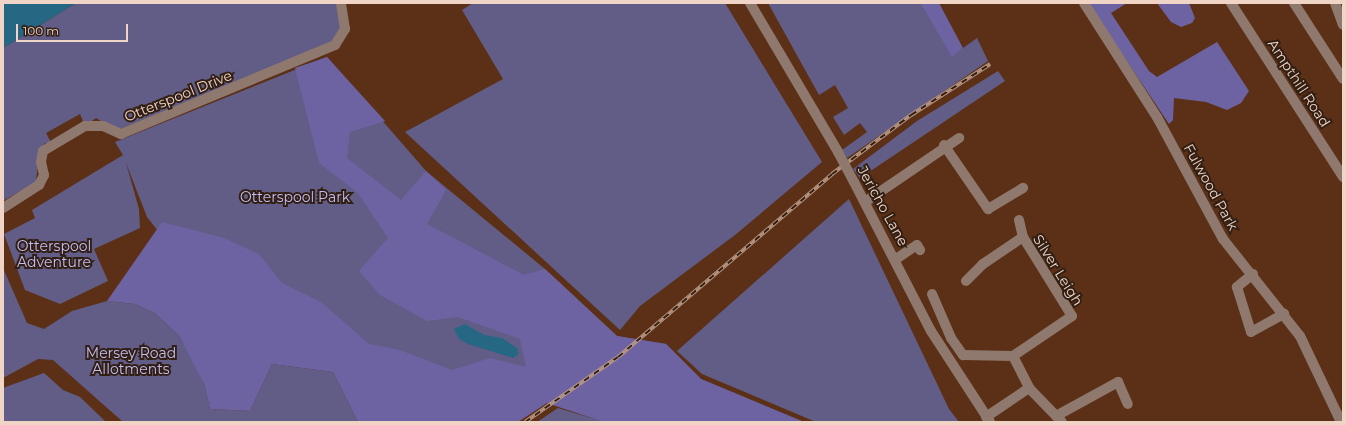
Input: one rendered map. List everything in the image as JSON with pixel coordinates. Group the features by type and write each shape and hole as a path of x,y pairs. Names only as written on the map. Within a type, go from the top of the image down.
{"street":[{"name":"Otterspool Drive","path":"3,208 39,186 44,175 40,162 43,151 85,126 103,126 121,134 335,45 345,29 342,3"},
{"name":"Jericho Lane","path":"750,3 866,202 931,331 988,420"},
{"name":"Fulwood Park","path":"1084,3 1157,117 1206,211 1284,314 1310,355 1341,422"},
{"name":"Ampthill Road","path":"1231,3 1343,178"},
{"path":"1294,3 1343,79"},
{"path":"1335,3 1343,25"},
{"path":"866,202 944,145 959,138"},
{"path":"944,145 988,209 1023,188"},
{"path":"1019,220 1023,237"},
{"name":"Silver Leigh","path":"966,281 983,264 1023,237 1072,316 1013,356"},
{"path":"896,259 918,245"},
{"path":"1253,274 1237,287 1251,332 1284,314"},
{"path":"932,294 951,338 963,355 1013,356 1028,388 1059,419 1118,382 1128,404"},
{"path":"988,420 1028,388"}],"green space":[{"path":"76,3 336,3 342,27 339,35 330,43 123,128 115,129 96,118 85,126 80,114 46,133 52,144 45,143 39,151 36,182 3,201 3,48"},
{"path":"473,3 725,3 822,162 735,235 640,306 620,330 405,132 503,79 462,10"},
{"path":"768,3 920,3 952,56 977,38 988,61 847,158 842,150 867,132 860,123 844,135 833,117 848,108 835,85 819,95"},
{"name":"Otterspool Park","path":"327,57 426,171 545,269 617,336 666,344 701,379 804,422 537,422 558,408 598,420 547,403 421,388 192,274 147,217 126,163 139,209 140,228 94,249 108,281 60,304 25,290 4,234 35,218 32,210 123,155 115,142"},
{"path":"998,71 1005,81 860,178 853,169 917,121"},
{"path":"849,199 949,409 959,422 816,422 702,374 677,351"},
{"name":"Mersey Road Allotments","path":"3,268 27,323 44,329 72,311 107,301 135,304 156,314 180,337 191,355 204,384 210,409 250,411 272,364 333,372 358,422 123,422 53,360 38,359 3,378"},
{"path":"44,373 63,390 80,397 106,422 3,422 3,388"}],"shaded area":[{"path":"920,3 939,3 963,48 952,57"},
{"path":"1088,3 1127,3 1111,13 1149,71 1157,77 1217,42 1249,91 1241,103 1227,110 1206,102 1174,98 1173,120 1169,124"},
{"path":"1157,3 1189,3 1195,18 1192,23 1181,27 1171,22"},
{"path":"327,57 385,121 350,132 347,158 401,200 426,171 446,190 427,224 524,275 545,269 617,336 666,344 701,379 804,422 605,422 547,403 518,422 358,422 333,372 272,364 250,411 210,409 204,384 180,337 156,314 135,304 107,301 162,222 224,238 259,254 282,283 321,302 369,344 400,350 452,370 490,358 526,367 520,339 458,317 427,321 380,295 359,271 388,238 358,193 319,163 295,68"}],"water":[{"path":"3,3 76,3 3,48"},
{"path":"465,324 484,335 502,338 517,348 519,354 513,358 468,344 459,339 454,329"}],"railway":[{"path":"525,422 618,357 832,174 911,115 990,64"}],"park label":[{"name":"Otterspool Adventure","path":"54,254"}]}
